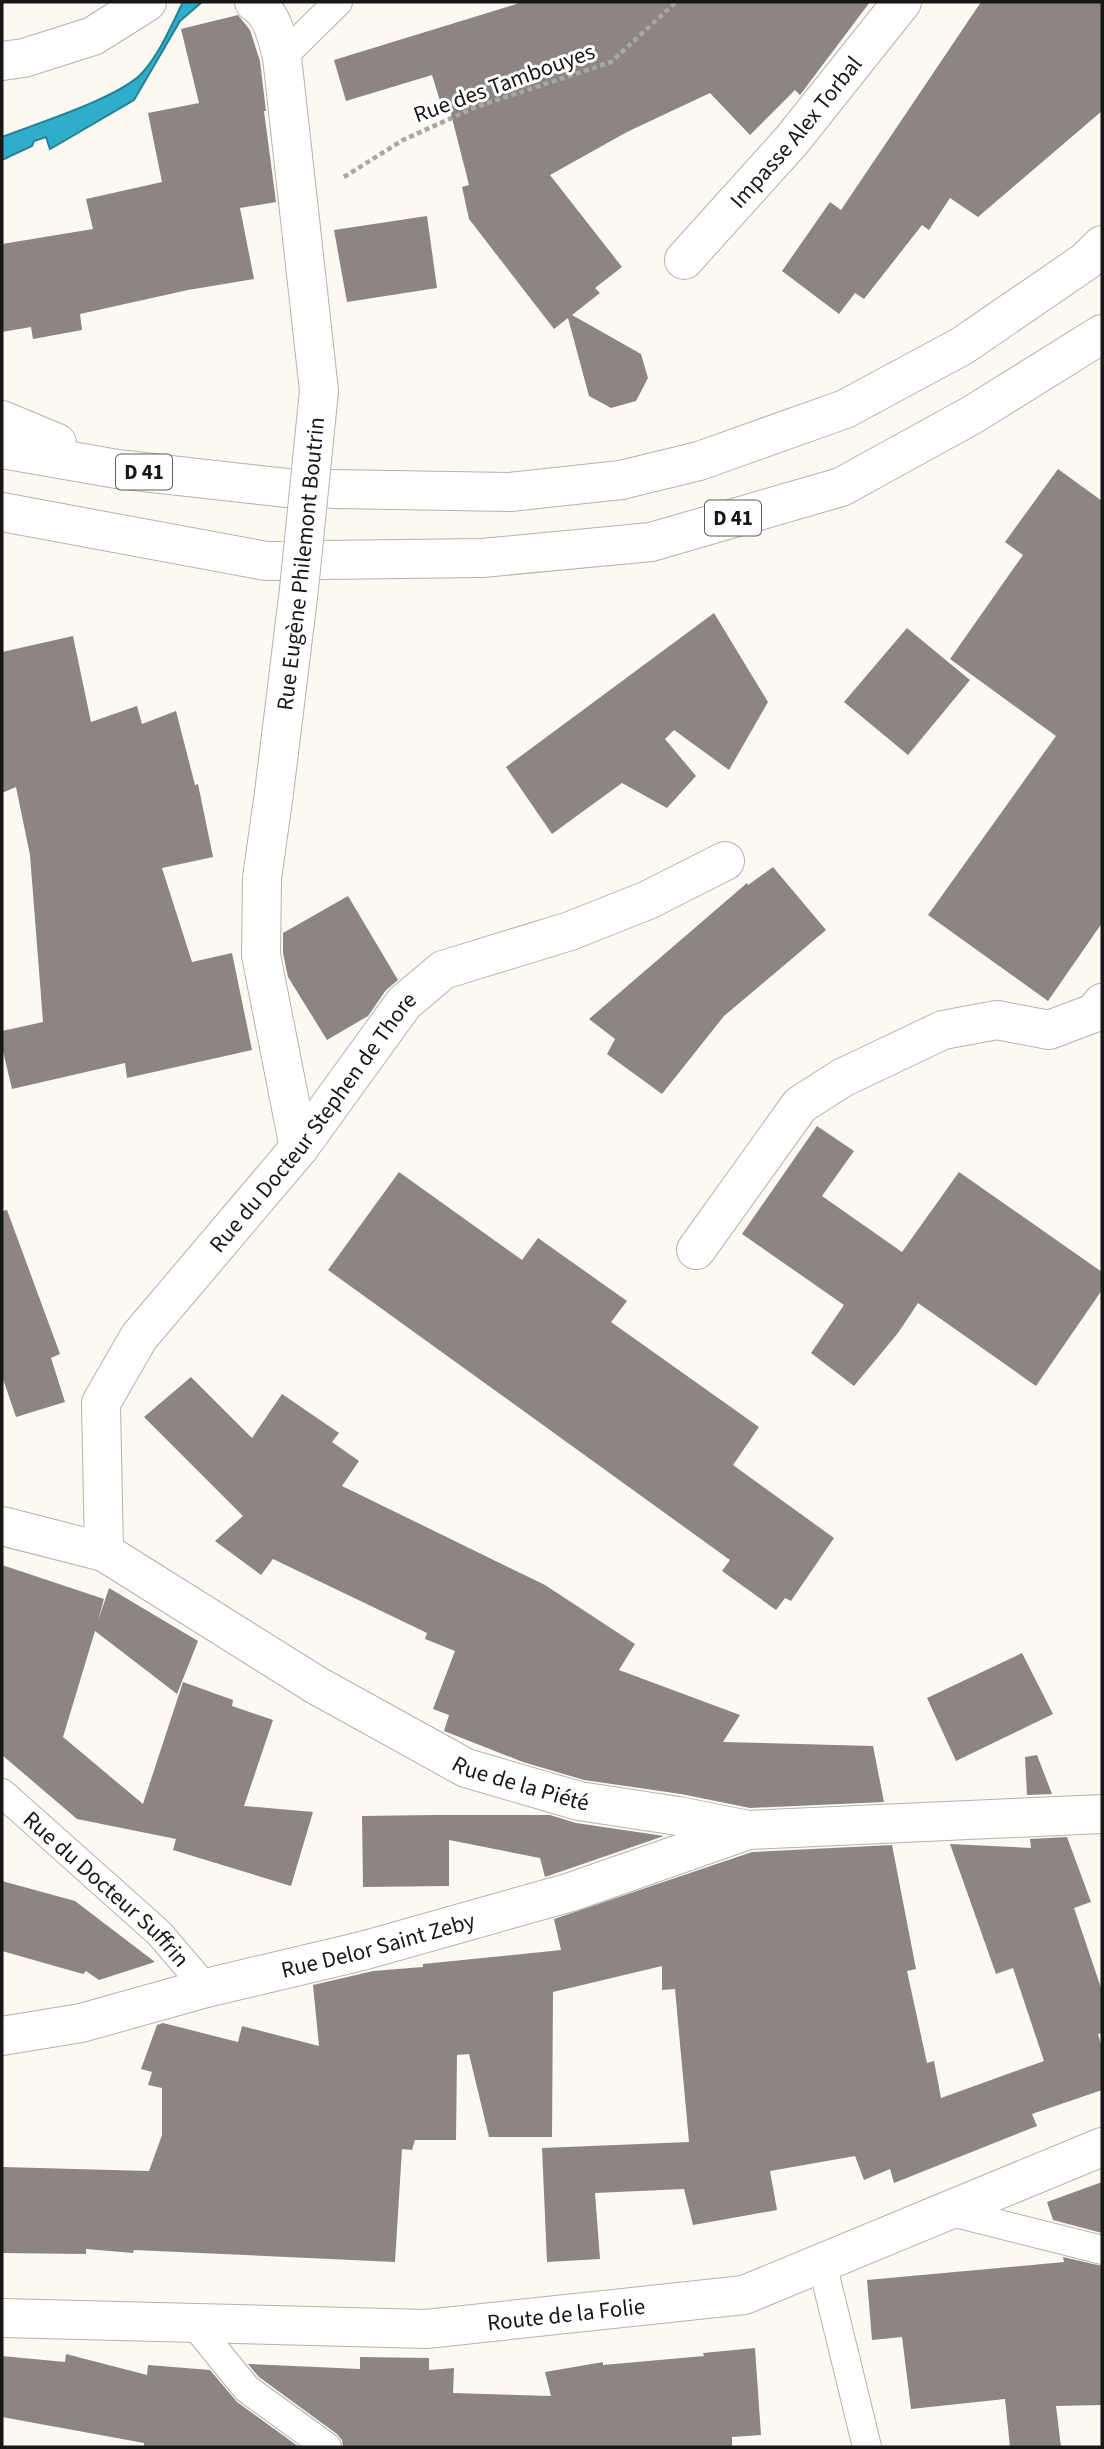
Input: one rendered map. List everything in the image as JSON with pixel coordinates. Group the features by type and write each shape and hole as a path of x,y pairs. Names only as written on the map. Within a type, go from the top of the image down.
{"main road":[{"path":"2,61 24,58 93,36 147,2"},
{"name":"Rue Eugène Philemont Boutrin","path":"254,2 262,7 275,31 282,57 319,391 299,589 262,878 261,955 299,1148"},
{"name":"Impasse Alex Torbal","path":"684,260 792,140 902,2"},
{"path":"333,489 510,492 621,480 699,461 845,409 951,352 1086,261 1102,245"},
{"name":"D 41","path":"321,560 482,558 651,542 841,487 972,415 1102,334"},
{"path":"2,420 117,469"},
{"name":"D 41","path":"2,449 117,469 287,488"},
{"path":"12,516 266,561 280,561"},
{"name":"Rue du Docteur Stephen de Thore","path":"104,1552 101,1403 139,1337 299,1148 404,1003 443,970 570,931 648,900 724,861"},
{"path":"696,1250 800,1105 842,1078 943,1030 997,1020 1049,1030 1100,1012"},
{"name":"Rue de la Piété","path":"2,1526 104,1552 316,1685 466,1768 579,1801 748,1830 1102,1814"},
{"name":"Rue Delor Saint Zeby","path":"2,2036 81,2023 205,1988 362,1951 571,1892 748,1830"},
{"name":"Route de la Folie","path":"2,2318 426,2329 744,2295 1102,2147"}],"lane":[{"path":"282,57 338,2"},
{"name":"Rue du Docteur Suffrin","path":"2,1793 159,1933 205,1988"},
{"path":"947,2211 1102,2250"},
{"path":"822,2263 867,2447"},
{"path":"194,2324 247,2389 327,2447"}],"path":[{"name":"Rue des Tambouyes","path":"299,206 415,135 476,107 611,62 676,2"}],"water":[{"path":"183,2 202,2 180,21 134,100 50,149 46,137 2,160 2,137 98,100 117,91 143,72 155,56"}],"building":[{"path":"523,2 870,2 800,95 795,90 750,135 710,93 627,132 550,175 622,267 595,288 600,293 572,315 641,354 648,378 636,401 611,408 589,396 568,318 554,329 469,219 462,187 469,185 448,102 441,104 432,75 346,101 334,60"},
{"path":"981,2 1102,2 1102,111 978,217 950,198 929,230 922,225 864,299 855,293 839,314 782,271 830,202 841,210"},
{"path":"238,15 250,30 260,61 276,202 240,208 254,279 188,290 80,314 82,330 33,339 31,327 2,332 2,244 93,229 86,199 162,182 148,113 199,103 181,29"},
{"path":"427,216 437,288 347,302 334,230"},
{"path":"1058,469 1102,501 1102,923 1048,1001 928,915 1056,736 950,659 1023,555 1005,542"},
{"path":"714,613 768,702 729,770 674,730 665,739 696,776 667,808 622,783 552,834 506,767"},
{"path":"907,628 970,680 908,755 844,702"},
{"path":"73,636 91,722 137,706 142,724 176,711 195,785 198,784 213,857 162,868 192,962 232,953 252,1050 127,1078 125,1063 12,1089 2,1047 2,1031 43,1022 30,855 16,787 2,793 2,652"},
{"path":"773,867 826,930 724,1016 662,1094 607,1054 615,1039 589,1019 747,883 748,885"},
{"path":"348,896 398,980 386,990 368,1016 327,1040 288,977 283,953 283,933"},
{"path":"817,1126 854,1151 822,1196 902,1252 959,1172 1102,1272 1102,1290 1036,1386 918,1303 898,1333 854,1386 811,1353 844,1305 742,1234"},
{"path":"399,1172 522,1260 538,1238 627,1301 611,1322 759,1427 733,1465 834,1538 791,1601 785,1598 776,1610 722,1571 730,1560 328,1270"},
{"path":"7,1210 60,1354 51,1358 65,1402 16,1417 2,1376 2,1211"},
{"path":"191,1377 252,1438 282,1394 339,1433 332,1442 359,1461 342,1486 545,1585 635,1644 619,1670 740,1715 723,1742 873,1746 884,1802 750,1808 681,1794 584,1780 523,1762 444,1731 449,1715 433,1709 455,1651 425,1639 427,1633 273,1559 261,1575 215,1541 243,1516 144,1417"},
{"path":"2,1565 104,1599 98,1621 109,1588 198,1641 177,1694 95,1631 63,1737 143,1804 183,1682 233,1700 232,1706 273,1720 244,1806 313,1812 291,1886 173,1850 176,1839 77,1819 2,1755"},
{"path":"1022,1653 1053,1714 956,1761 927,1698"},
{"path":"1037,1755 1052,1794 1027,1795 1025,1757"},
{"path":"550,1815 576,1823 664,1836 545,1877 540,1858 449,1840 449,1886 363,1887 362,1816"},
{"path":"1067,1837 1091,1902 1074,1908 1102,1991 1102,2033 1098,2034 1102,2048 1102,2090 1032,2114 1037,2126 894,2183 890,2169 864,2180 855,2156 770,2171 777,2210 693,2225 684,2189 595,2193 600,2259 547,2262 542,2148 689,2142 675,1989 662,1990 662,1966 553,1992 552,2137 489,2137 469,2054 457,2055 456,2140 415,2140 412,2150 402,2149 395,2262 134,2250 133,2253 86,2249 86,2254 2,2253 2,2167 149,2171 162,2135 162,2088 148,2085 152,2072 141,2069 157,2025 163,2023 238,2042 242,2026 319,2046 313,1985 373,1971 561,1950 554,1919 752,1852 892,1845 916,1969 907,1971 927,2063 934,2061 941,2098 1044,2061 1013,1968 996,1974 950,1844 1031,1848 1030,1839"},
{"path":"2,1881 75,1901 155,1962 99,1980 86,1971 83,1974 2,1951"},
{"path":"1102,2182 1102,2233 1053,2220 1047,2202"},
{"path":"1063,2257 1102,2266 1102,2405 1056,2406 1061,2447 1010,2447 1005,2399 911,2409 902,2337 872,2340 867,2280 1064,2262"},
{"path":"755,2348 761,2435 732,2437 732,2447 343,2447 337,2434 259,2377 248,2364 360,2369 360,2357 429,2358 429,2370 454,2368 453,2393 551,2396 545,2372 603,2362 603,2365 704,2356 703,2353"},
{"path":"66,2354 147,2375 148,2365 210,2370 237,2402 299,2447 144,2447 144,2443 2,2417 2,2356 65,2362"}]}
